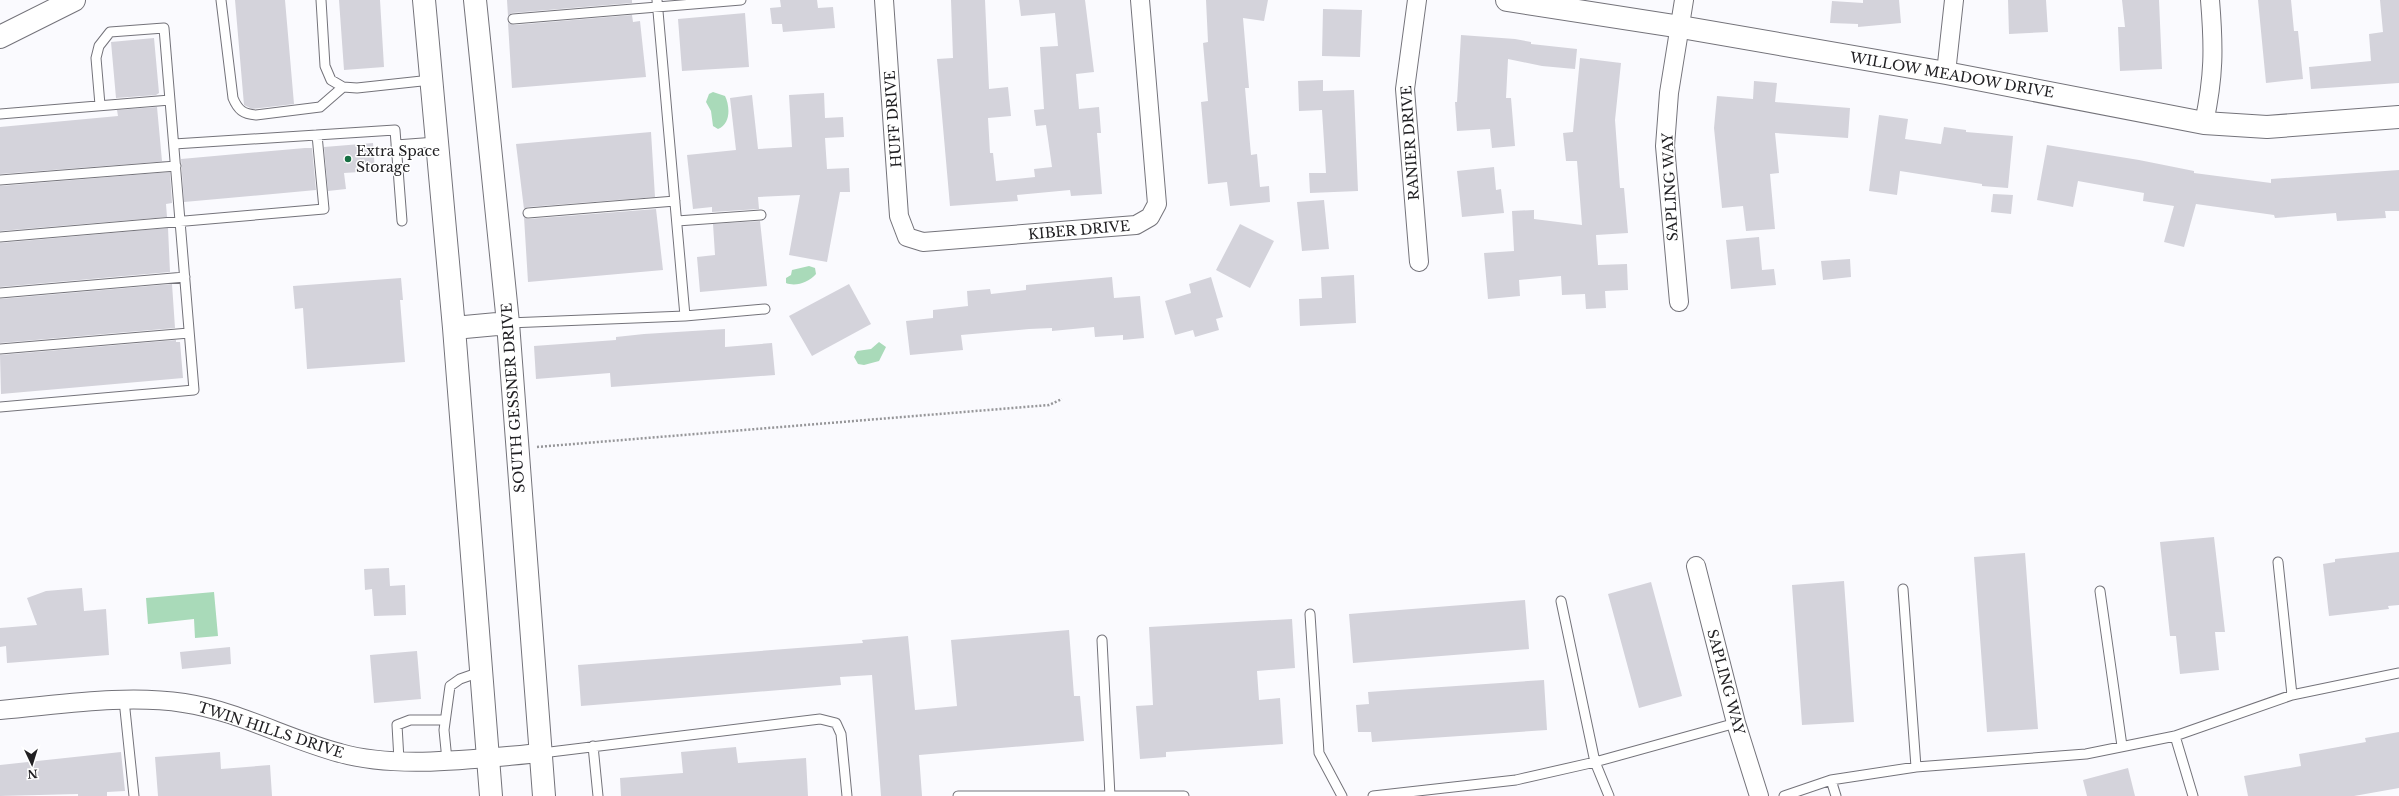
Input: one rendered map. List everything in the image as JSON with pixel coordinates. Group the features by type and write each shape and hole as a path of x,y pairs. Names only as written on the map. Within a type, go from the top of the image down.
{"main road":[{"path":"424,0 454,328 491,796"},
{"name":"SOUTH GESSNER DRIVE","path":"475,0 508,323 542,753 544,796"},
{"name":"WILLOW MEADOW DRIVE","path":"1507,0 1681,27 1946,73 2204,124 2267,127 2399,117"},
{"path":"0,37 68,2"},
{"path":"454,328 508,323"}],"street":[{"name":"HUFF DRIVE","path":"884,0 899,216 908,237"},
{"name":"KIBER DRIVE","path":"908,237 924,242 1136,225 1150,217 1157,204 1140,0"},
{"name":"RANIER DRIVE","path":"1417,0 1405,89 1419,262"},
{"name":"SAPLING WAY","path":"1679,302 1665,146 1669,93 1681,27 1684,0"},
{"path":"1946,73 1954,0"},
{"path":"2204,124 2212,83 2214,47 2210,0"},
{"name":"SAPLING WAY","path":"1696,566 1736,723 1760,796"},
{"name":"TWIN HILLS DRIVE","path":"0,710 124,700 156,699 212,708 340,754 398,760 447,760 542,753"}],"lane":[{"path":"221,0 233,98 237,108 245,114 256,115 320,107 342,88"},
{"path":"321,0 325,66 331,80 342,88 357,88 431,80"},
{"path":"513,19 657,4 741,0"},
{"path":"657,4 685,316"},
{"path":"0,407 194,390 164,28 110,32 99,46 96,58 100,105"},
{"path":"0,114 170,100"},
{"path":"174,144 395,130 402,221"},
{"path":"0,237 324,209 317,135"},
{"path":"396,145 436,142"},
{"path":"0,180 176,166"},
{"path":"528,213 675,201"},
{"path":"677,221 761,215"},
{"path":"0,293 185,277"},
{"path":"508,323 685,316 764,309"},
{"path":"0,349 189,333"},
{"path":"2278,562 2292,695"},
{"path":"1903,589 1916,767"},
{"path":"2100,591 2122,746"},
{"path":"1561,601 1596,762 1609,796"},
{"path":"1310,614 1319,753 1342,796"},
{"path":"1102,640 1110,795"},
{"path":"447,760 444,730 450,686 460,679 480,672"},
{"path":"1784,796 1831,780 1916,767 2086,754 2174,736 2292,695 2399,673"},
{"path":"124,700 134,796"},
{"path":"542,753 820,719 836,723 842,734 847,796"},
{"path":"398,760 397,725 410,720 445,720"},
{"path":"1373,796 1516,780 1596,762 1736,723"},
{"path":"2174,736 2193,796"},
{"path":"593,746 598,796"},
{"path":"1831,780 1836,796"},
{"path":"958,796 1184,796"}],"path":[{"path":"517,449 1049,405 1062,399"}],"shaded area":[{"path":"713,92 725,96 728,105 727,119 722,127 718,129 713,126 711,111 706,102 709,94"},
{"path":"809,266 815,268 816,274 810,279 798,284 786,283 786,278 791,275 792,270"},
{"path":"879,342 886,347 879,361 864,365 858,364 854,357 857,351 871,349"},
{"path":"214,592 218,636 195,638 194,619 148,624 146,598"}],"building":[{"path":"235,0 285,0 294,104 252,109 244,105"},
{"path":"339,0 380,0 384,67 344,70"},
{"path":"507,0 632,0 632,3 512,13 508,16"},
{"path":"780,0 817,0 818,8 833,7 835,28 783,32 782,24 772,24 770,8 781,7"},
{"path":"951,0 985,0 989,89 1008,87 1011,116 988,118 990,153 993,153 996,181 1035,177 1034,169 1052,167 1046,125 1036,126 1034,110 1044,109 1040,47 1058,46 1055,13 1021,16 1019,0 1085,0 1094,72 1076,74 1079,109 1099,107 1101,133 1097,133 1102,194 1071,196 1070,190 1017,195 1018,201 950,206 937,59 953,58"},
{"path":"1206,0 1268,0 1264,21 1243,18 1249,88 1245,88 1251,155 1257,154 1260,187 1269,186 1270,202 1230,206 1227,182 1208,184 1201,102 1208,101 1203,43 1208,42"},
{"path":"1863,0 1899,0 1901,23 1858,27 1858,24 1830,23 1832,1 1863,3"},
{"path":"2008,0 2046,0 2048,32 2009,34"},
{"path":"2122,0 2159,0 2162,69 2120,71 2118,27 2125,27"},
{"path":"2258,0 2291,0 2294,31 2298,31 2303,79 2266,83"},
{"path":"2380,0 2399,0 2399,83 2311,89 2309,67 2371,61 2369,34 2383,32"},
{"path":"1323,9 1362,10 1360,57 1322,56"},
{"path":"745,13 749,67 682,71 678,19"},
{"path":"632,15 633,22 640,21 646,77 512,88 508,23 514,25"},
{"path":"1461,35 1515,39 1531,42 1531,44 1577,49 1575,69 1542,66 1508,59 1506,98 1511,98 1515,146 1492,148 1490,129 1457,131 1455,102 1457,102"},
{"path":"154,38 159,93 156,95 116,98 111,42"},
{"path":"1580,58 1621,63 1615,120 1620,188 1624,188 1628,233 1596,235 1598,265 1627,264 1628,290 1605,291 1606,308 1586,309 1585,294 1562,295 1561,276 1519,280 1520,296 1488,299 1484,253 1514,251 1512,211 1534,210 1534,219 1582,225 1577,161 1566,161 1563,133 1573,132"},
{"path":"1323,80 1323,91 1354,90 1358,191 1310,193 1309,173 1326,173 1322,110 1299,111 1298,81"},
{"path":"1754,81 1777,83 1775,102 1850,108 1848,138 1775,133 1779,173 1770,174 1775,229 1746,231 1743,206 1722,208 1714,128 1717,96 1753,99"},
{"path":"824,93 825,118 843,117 844,137 825,138 827,169 849,168 850,192 840,192 827,262 789,255 800,195 758,197 759,209 712,212 712,207 693,209 687,155 736,150 730,98 752,95 758,149 792,147 789,95"},
{"path":"157,107 162,161 169,161 0,174 0,127 118,116 117,110"},
{"path":"1879,115 1908,119 1905,139 1941,144 1944,127 1966,130 1966,132 2013,136 2008,188 1982,186 1982,184 1900,171 1897,195 1869,191"},
{"path":"651,132 655,197 528,207 524,209 516,144"},
{"name":"Extra Space Storage","path":"373,143 375,171 344,173 346,189 328,191 324,147"},
{"path":"2047,145 2139,160 2194,171 2194,173 2271,183 2271,179 2399,170 2399,211 2385,211 2386,218 2337,221 2336,213 2275,218 2274,215 2196,204 2184,247 2164,242 2174,206 2143,201 2144,193 2078,181 2073,207 2037,200"},
{"path":"312,148 316,190 184,202 181,159"},
{"path":"1494,167 1496,190 1501,189 1504,213 1462,217 1457,171"},
{"path":"170,172 172,203 166,204 167,217 0,231 0,186"},
{"path":"1993,194 2013,195 2011,214 1991,212"},
{"path":"1324,200 1329,249 1302,251 1297,202"},
{"path":"656,209 663,270 528,282 524,217 528,219"},
{"path":"760,221 767,286 700,292 697,257 715,255 713,224"},
{"path":"1240,224 1274,241 1250,288 1216,270"},
{"path":"168,228 170,272 0,287 0,243"},
{"path":"1759,237 1762,270 1774,269 1776,285 1731,289 1726,240"},
{"path":"1850,259 1851,277 1823,280 1821,261"},
{"path":"1354,275 1356,323 1300,326 1299,299 1322,298 1321,277"},
{"path":"1112,277 1114,298 1140,296 1144,338 1123,340 1123,335 1095,337 1094,327 1052,331 1052,328 1029,329 961,335 963,350 910,355 906,321 933,318 933,310 968,306 967,291 990,289 991,294 1026,290 1026,285"},
{"path":"1211,277 1223,317 1216,319 1219,330 1195,337 1193,330 1175,335 1165,301 1191,293 1189,284"},
{"path":"401,278 403,300 400,300 405,362 307,369 303,308 295,309 293,286"},
{"path":"172,284 175,328 0,343 0,299"},
{"path":"849,284 871,324 812,356 789,316"},
{"path":"725,329 725,347 772,343 775,375 611,387 610,373 536,379 534,346 616,340 616,337 644,334"},
{"path":"176,340 176,342 180,342 183,378 1,394 0,355"},
{"path":"2214,537 2225,632 2215,632 2219,670 2180,674 2176,636 2170,636 2160,542"},
{"path":"2399,552 2399,605 2388,606 2389,609 2329,616 2323,564 2335,562 2335,559"},
{"path":"2025,553 2038,729 1987,732 1974,557"},
{"path":"389,568 390,586 405,585 406,615 374,616 372,589 365,590 364,569"},
{"path":"1844,581 1854,722 1802,725 1792,585"},
{"path":"1651,582 1682,696 1639,708 1608,594"},
{"path":"82,588 84,611 106,609 109,655 7,663 6,646 0,647 0,628 37,625 27,598 46,591"},
{"path":"1525,600 1529,649 1353,663 1349,614"},
{"path":"1292,619 1295,668 1257,671 1259,700 1280,698 1283,744 1166,752 1166,757 1140,759 1136,706 1153,705 1149,627"},
{"path":"1069,630 1074,696 1080,696 1084,741 919,755 922,796 881,796 872,675 840,677 841,685 581,706 578,665 863,643 862,640 908,636 915,710 957,706 951,640"},
{"path":"230,647 231,664 182,669 180,652"},
{"path":"417,651 421,699 374,703 370,655"},
{"path":"1544,680 1547,730 1372,742 1371,732 1358,732 1356,705 1369,704 1368,692"},
{"path":"2399,732 2399,788 2354,796 2248,796 2244,776 2301,766 2299,754 2366,742 2365,738"},
{"path":"736,747 738,763 806,758 808,796 621,796 620,778 683,773 681,752"},
{"path":"121,752 125,791 107,792 107,796 78,796 78,794 0,796 0,765"},
{"path":"220,752 221,769 270,765 272,796 158,796 155,757"},
{"path":"2128,768 2135,796 2087,796 2083,780"}],"place":[{"name":"Extra Space Storage","path":"348,159"}]}
